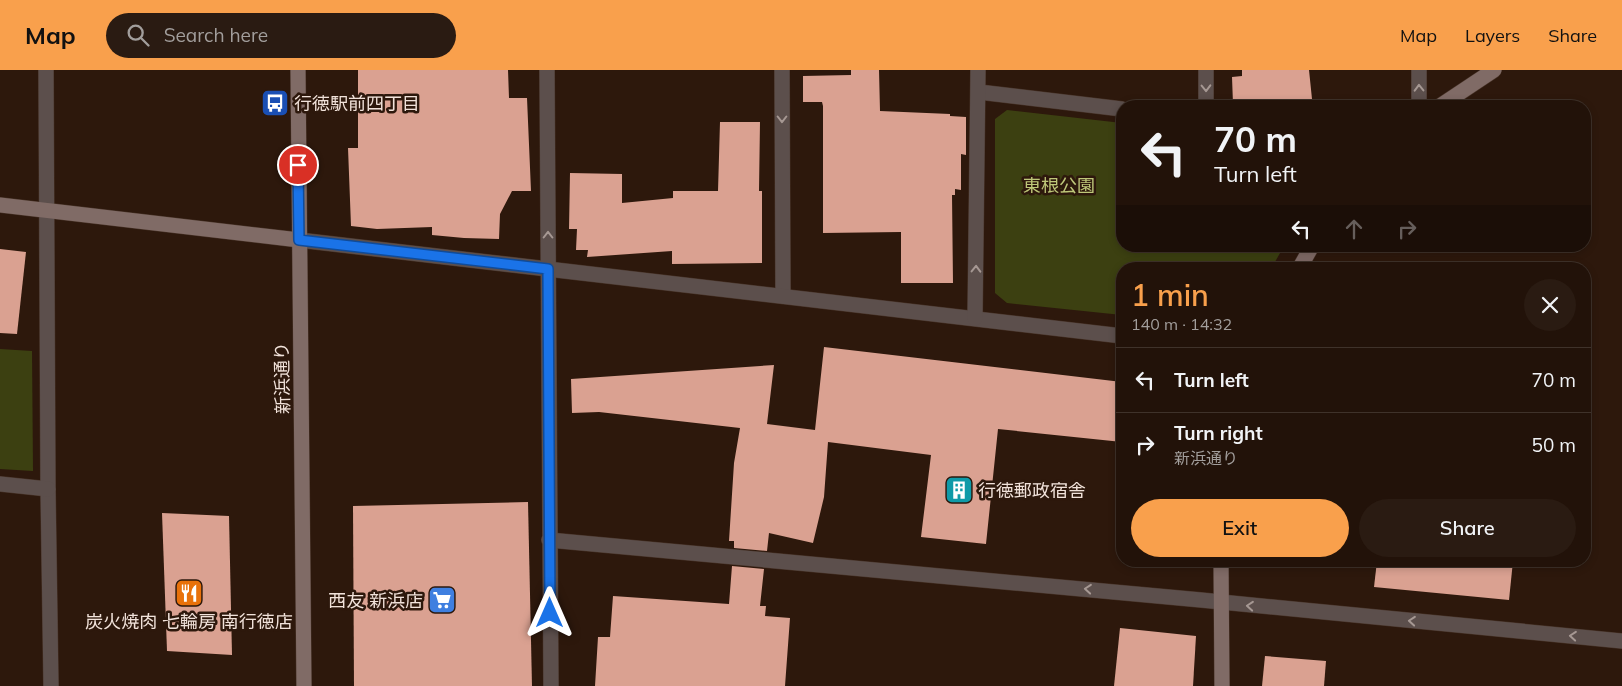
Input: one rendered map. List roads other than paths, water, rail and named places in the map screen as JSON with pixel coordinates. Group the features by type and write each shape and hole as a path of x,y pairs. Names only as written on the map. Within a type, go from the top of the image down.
{"street":[{"path":"46,70 51,686"},
{"name":"新浜通り","path":"298,70 304,686"},
{"path":"547,70 551,686"},
{"path":"782,70 783,296"},
{"path":"975,318 978,70"},
{"path":"1206,70 1206,100"},
{"path":"1419,70 1419,100"},
{"path":"1449,100 1494,70"},
{"path":"978,92 1116,108"},
{"path":"0,205 1116,335"},
{"path":"0,484 48,488"},
{"path":"549,540 1622,641"},
{"path":"1221,567 1222,686"}],"place":[{"name":"行徳駅前四丁目","path":"275,103"},
{"name":"行徳郵政宿舎","path":"959,490"},
{"name":"炭火焼肉 七輪房 南行徳店","path":"189,593"},
{"name":"西友 新浜店","path":"442,600"}],"park label":[{"name":"東根公園","path":"1059,185"}]}
